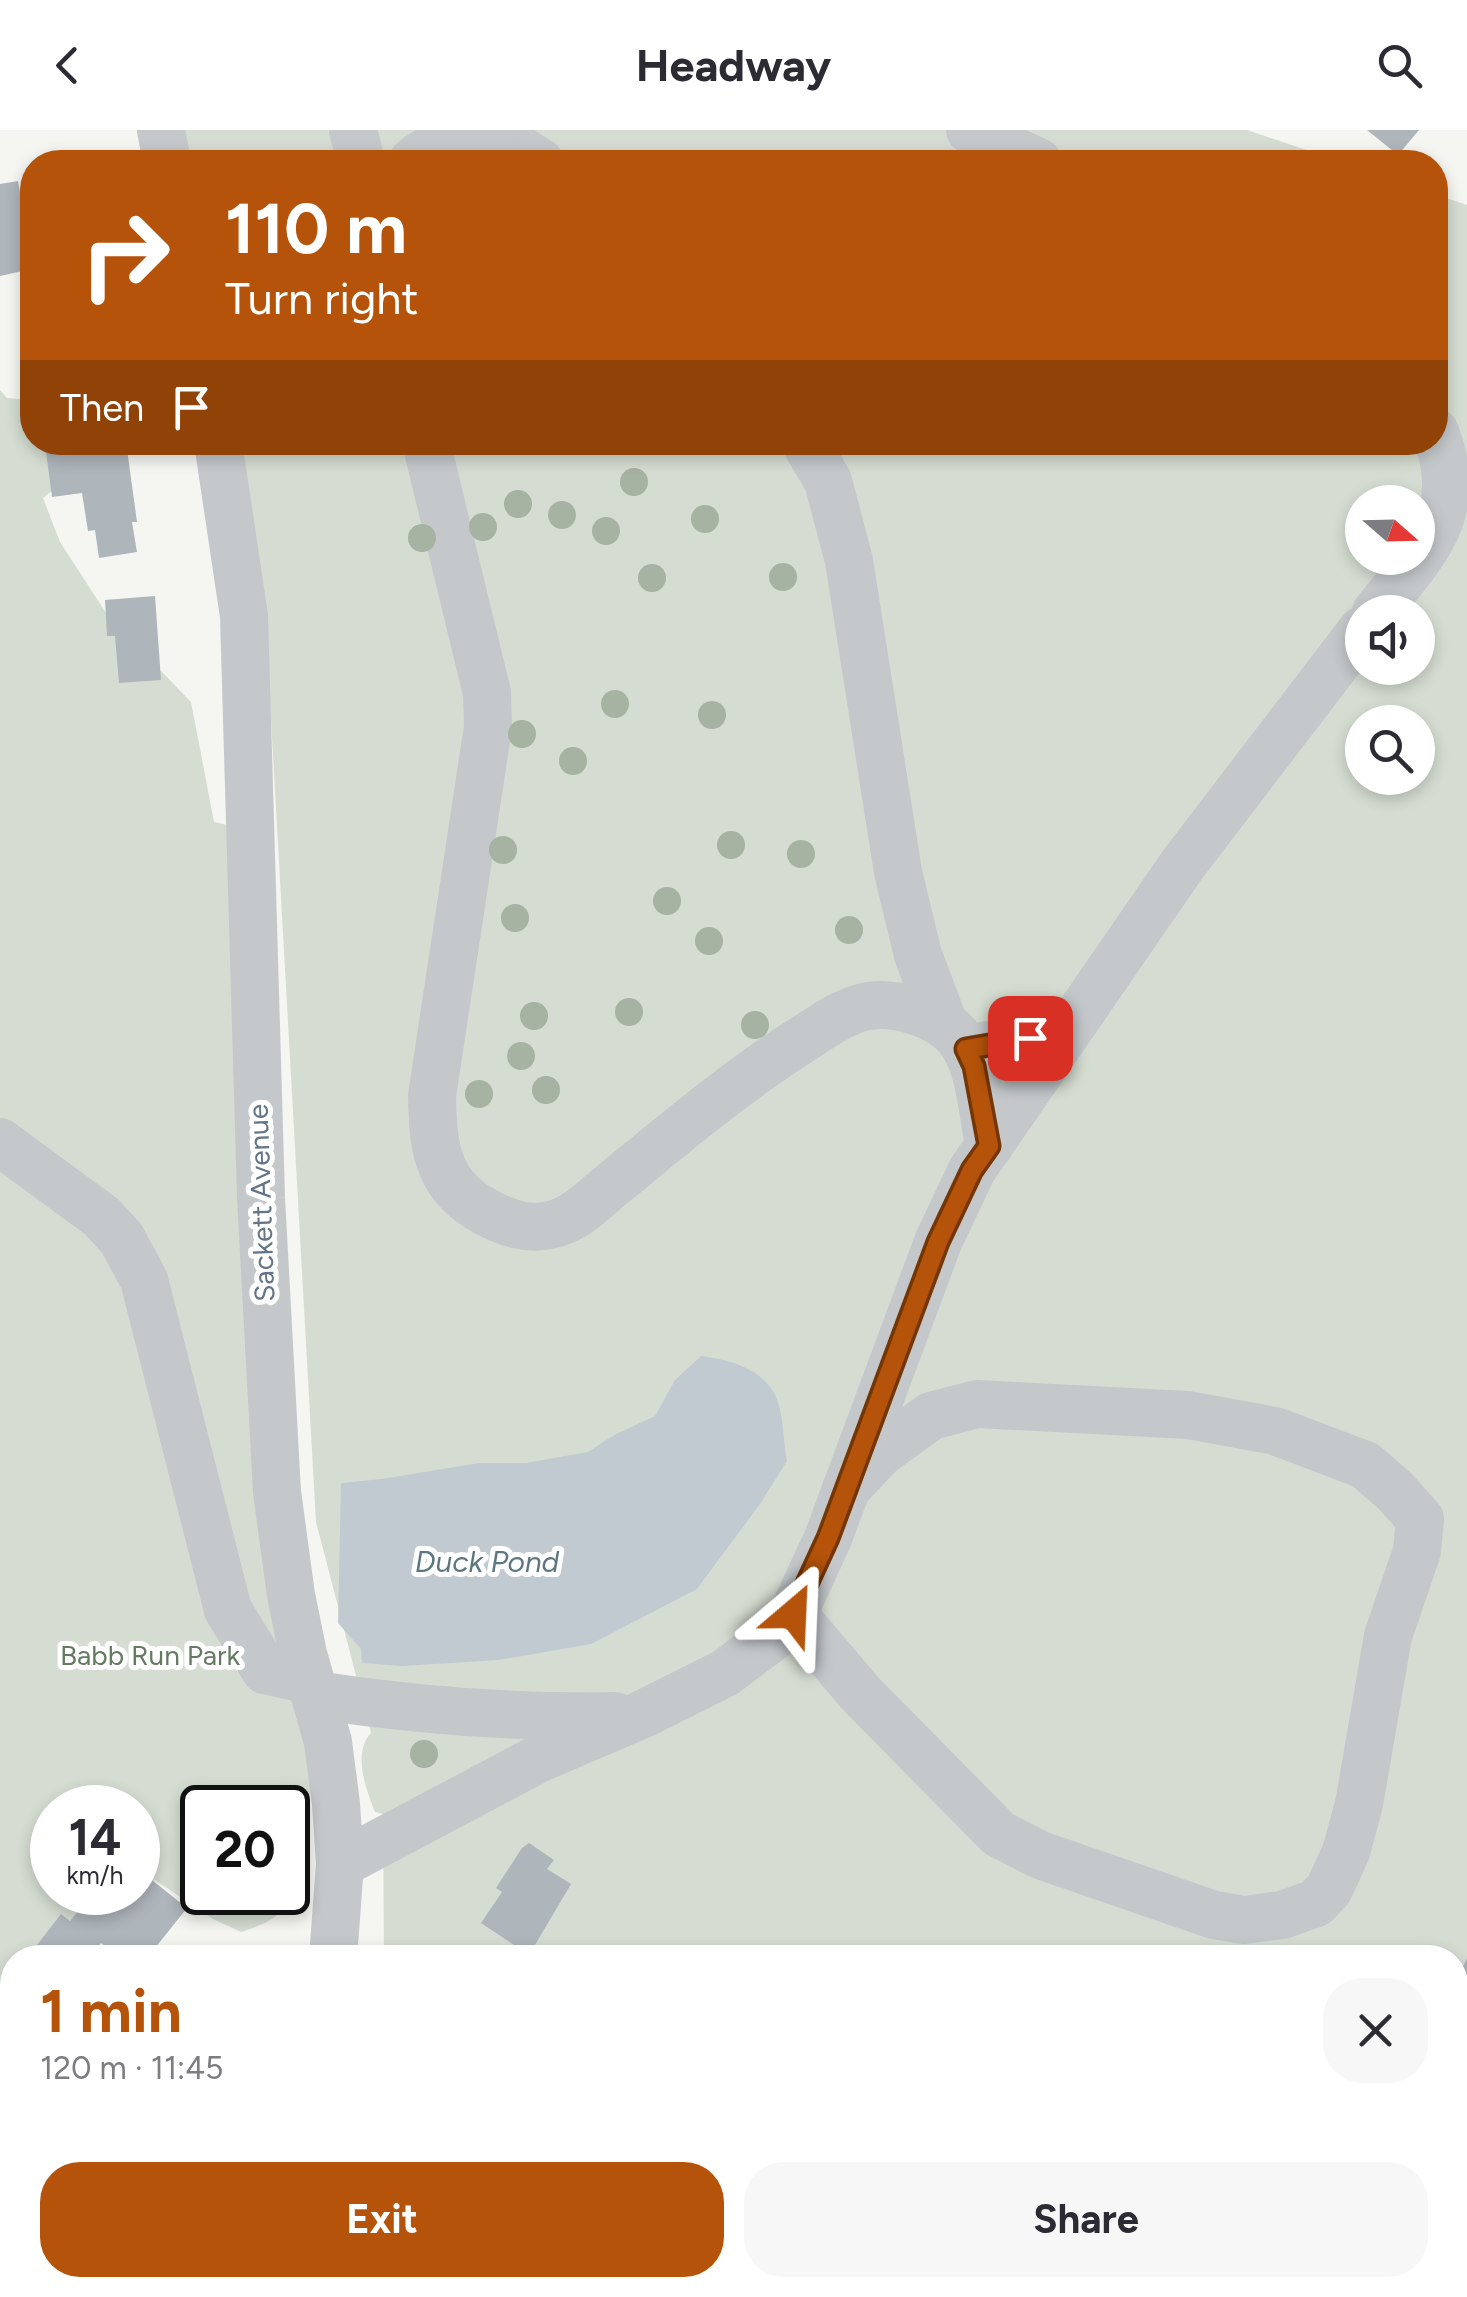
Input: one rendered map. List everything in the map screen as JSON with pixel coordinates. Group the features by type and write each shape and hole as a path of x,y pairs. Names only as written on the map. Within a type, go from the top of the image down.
{"street":[{"path":"970,130 1012,150"},
{"path":"426,150 491,132 520,150"},
{"name":"Sackett Avenue","path":"220,455 244,616 263,1251 277,1492 286,1569 328,1742 340,1864 335,1945"},
{"path":"429,455 487,693 488,726 432,1096 432,1142 450,1184 472,1204 520,1228 565,1220 724,1094 825,1025 862,1007 894,1006 924,1014 955,1037 1030,1038 1071,1022"},
{"path":"813,455 828,481 845,547 898,872 918,955 955,1037 974,1066 989,1146"},
{"path":"1390,595 1434,541 1443,519 1449,493 1443,455"},
{"path":"340,1864 524,1766 725,1673 773,1637 793,1614 828,1538 938,1242 972,1170 1183,864 1345,652"},
{"path":"0,1142 85,1203 122,1239 144,1280 228,1610 265,1670 376,1704 545,1717 640,1715"},
{"path":"793,1614 861,1694 998,1834 1040,1855 1214,1915 1244,1920 1282,1915 1316,1904 1329,1889 1346,1852 1359,1804 1388,1636 1417,1551 1420,1519 1395,1490 1365,1465 1275,1431 1216,1419 977,1404 931,1416 881,1452 846,1489"}],"green space":[{"path":"180,130 1247,130 1306,150 184,150"},
{"path":"1448,198 1467,205 1467,1945 384,1945 383,1814 375,1812 362,1761 365,1741 371,1733 316,1522 264,594 239,455 1448,455"},
{"name":"Babb Run Park","path":"0,390 7,398 20,399 20,455 98,455 43,498 60,542 108,616 191,702 214,822 250,830 258,1108 334,1785 310,1796 310,1785 180,1785 180,1897 160,1883 160,1785 30,1785 30,1915 82,1915 55,1928 45,1945 0,1945"},
{"name":"Babb Run Park","path":"207,1915 277,1915 270,1920 241,1932"}],"water":[{"name":"Duck Pond","path":"701,1356 744,1367 770,1387 781,1412 787,1461 697,1589 591,1644 499,1660 402,1666 362,1663 361,1649 338,1623 341,1483 479,1463 526,1463 588,1452 655,1416 675,1380"}],"building":[{"path":"1367,130 1419,130 1402,150 1392,150"},
{"path":"18,181 20,272 0,276 0,184"},
{"path":"46,455 128,455 137,552 99,558 95,530 88,531 82,493 52,497"},
{"path":"155,596 161,680 119,683 115,636 107,636 105,600"},
{"path":"529,1843 554,1860 547,1869 571,1884 535,1945 514,1945 481,1923 502,1892 496,1888"},
{"path":"160,1887 180,1902 181,1915 157,1945 37,1945 60,1915 70,1921 75,1915 160,1915"}],"route":[{"path":"793,1614 828,1538 938,1242 972,1170 989,1146 974,1066 966,1049 1030,1038"}]}
